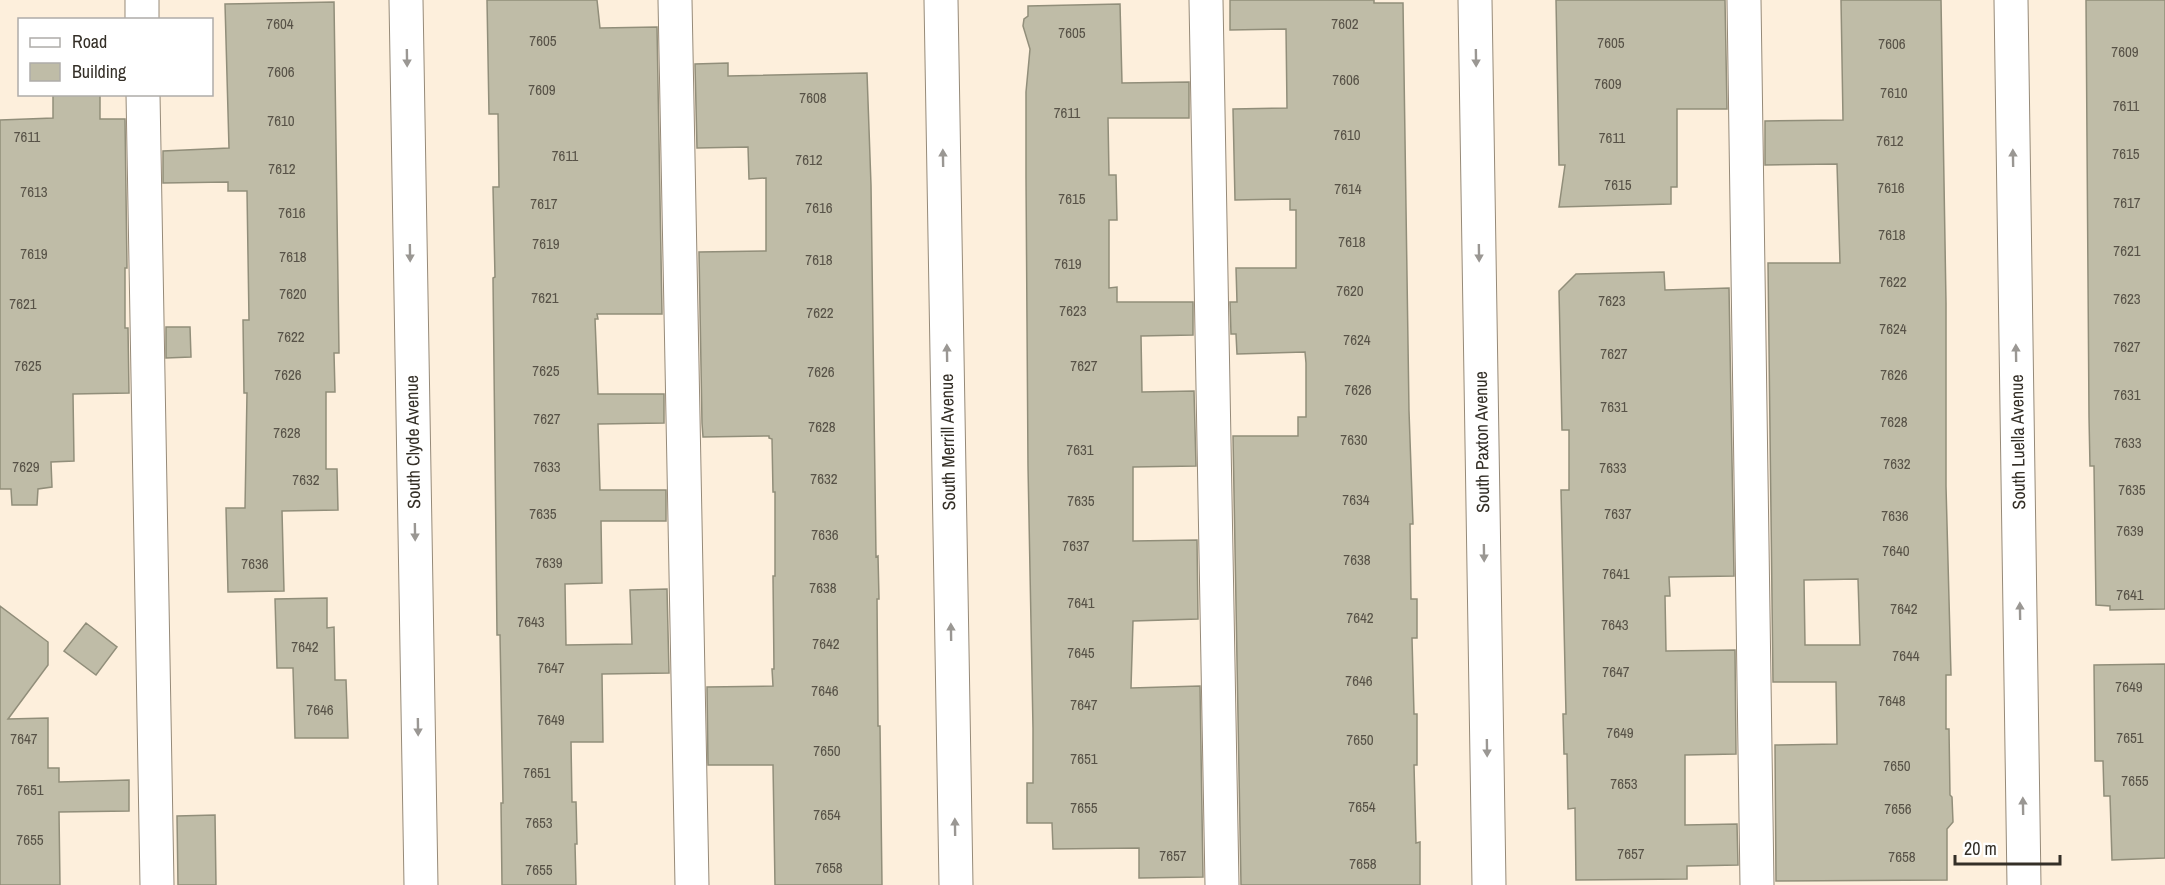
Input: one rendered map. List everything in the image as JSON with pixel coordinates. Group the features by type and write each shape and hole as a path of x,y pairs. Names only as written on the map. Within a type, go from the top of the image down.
{"street":[{"path":"142,0 142,18"},
{"name":"South Clyde Avenue","path":"406,0 421,885"},
{"path":"675,0 692,885"},
{"name":"South Merrill Avenue","path":"941,0 956,885"},
{"path":"1206,0 1222,885"},
{"name":"South Paxton Avenue","path":"1475,0 1489,885"},
{"path":"1744,0 1757,885"},
{"name":"South Luella Avenue","path":"2011,0 2024,885"},
{"path":"143,96 157,885"}],"building":[{"path":"487,0 597,0 600,28 657,27 662,314 597,314 598,319 595,319 598,394 664,394 664,423 598,424 600,490 666,490 666,521 601,521 602,583 565,584 566,645 632,644 630,590 667,589 669,673 602,674 603,742 571,742 572,802 576,802 576,885 502,885 501,803 503,803 500,635 497,635 493,278 495,277 493,187 499,187 498,114 489,114"},
{"path":"1230,0 1374,0 1374,3 1403,3 1409,411 1413,524 1410,524 1411,599 1417,599 1417,638 1412,638 1414,714 1417,714 1417,765 1414,765 1416,843 1420,842 1420,885 1241,885 1233,436 1298,436 1298,417 1306,417 1306,363 1305,352 1237,354 1236,334 1231,334 1230,302 1237,302 1236,268 1296,268 1296,210 1290,210 1290,199 1235,200 1233,109 1287,108 1286,29 1230,30"},
{"path":"1556,0 1725,0 1727,109 1677,109 1677,187 1671,187 1671,204 1559,207 1565,165 1559,165"},
{"path":"1841,0 1941,0 1946,303 1946,486 1951,675 1946,675 1946,729 1949,729 1950,795 1953,822 1947,829 1947,880 1776,881 1775,745 1837,744 1836,682 1773,682 1768,263 1840,263 1837,164 1765,165 1765,121 1843,120","holes":["1858,579 1860,645 1805,645 1804,580"]},
{"path":"2086,0 2165,0 2165,609 2110,610 2110,606 2096,605 2094,466 2090,466 2089,417"},
{"path":"334,2 339,353 334,353 335,392 326,392 326,469 337,469 338,510 282,511 284,591 228,592 226,508 245,508 247,393 244,393 243,320 249,320 247,191 228,191 228,182 163,183 163,151 229,148 225,4"},
{"path":"1120,4 1122,83 1189,82 1189,118 1108,118 1109,175 1116,175 1117,220 1109,220 1109,288 1117,287 1117,302 1193,302 1193,335 1141,336 1142,392 1194,391 1196,466 1133,467 1133,541 1197,540 1198,619 1133,621 1131,688 1200,686 1203,877 1139,878 1139,848 1053,849 1052,823 1027,823 1027,783 1033,783 1026,177 1026,92 1030,49 1023,26 1024,19 1028,16 1028,6"},
{"path":"728,63 728,76 867,73 871,185 876,557 878,556 879,599 877,599 878,726 880,726 882,885 775,885 773,765 708,765 707,687 773,686 772,669 774,669 775,492 773,492 772,439 769,436 703,437 699,252 766,251 766,178 749,179 748,147 697,148 695,64"},
{"path":"53,96 100,96 100,119 125,119 127,268 125,268 125,328 128,328 129,393 73,394 74,461 51,462 52,487 38,489 37,505 12,505 11,489 0,489 0,120 53,118"},
{"path":"1664,272 1665,290 1729,288 1734,576 1669,577 1670,596 1665,596 1666,651 1735,650 1736,754 1685,755 1685,825 1737,824 1738,865 1687,866 1687,879 1576,880 1575,808 1568,809 1567,754 1564,754 1563,714 1566,714 1561,490 1569,490 1569,430 1562,430 1559,291 1576,274"},
{"path":"166,327 190,327 191,357 166,358"},
{"path":"327,598 327,628 334,627 335,680 346,680 348,738 295,738 293,668 277,668 275,599"},
{"path":"0,606 48,642 48,665 8,719 48,718 48,768 59,768 59,782 129,780 129,811 59,812 60,885 0,885"},
{"path":"86,623 117,647 96,675 64,651"},
{"path":"2165,664 2165,858 2112,860 2110,796 2104,796 2103,761 2095,761 2094,665"},
{"path":"215,815 216,885 178,885 177,816"}]}
